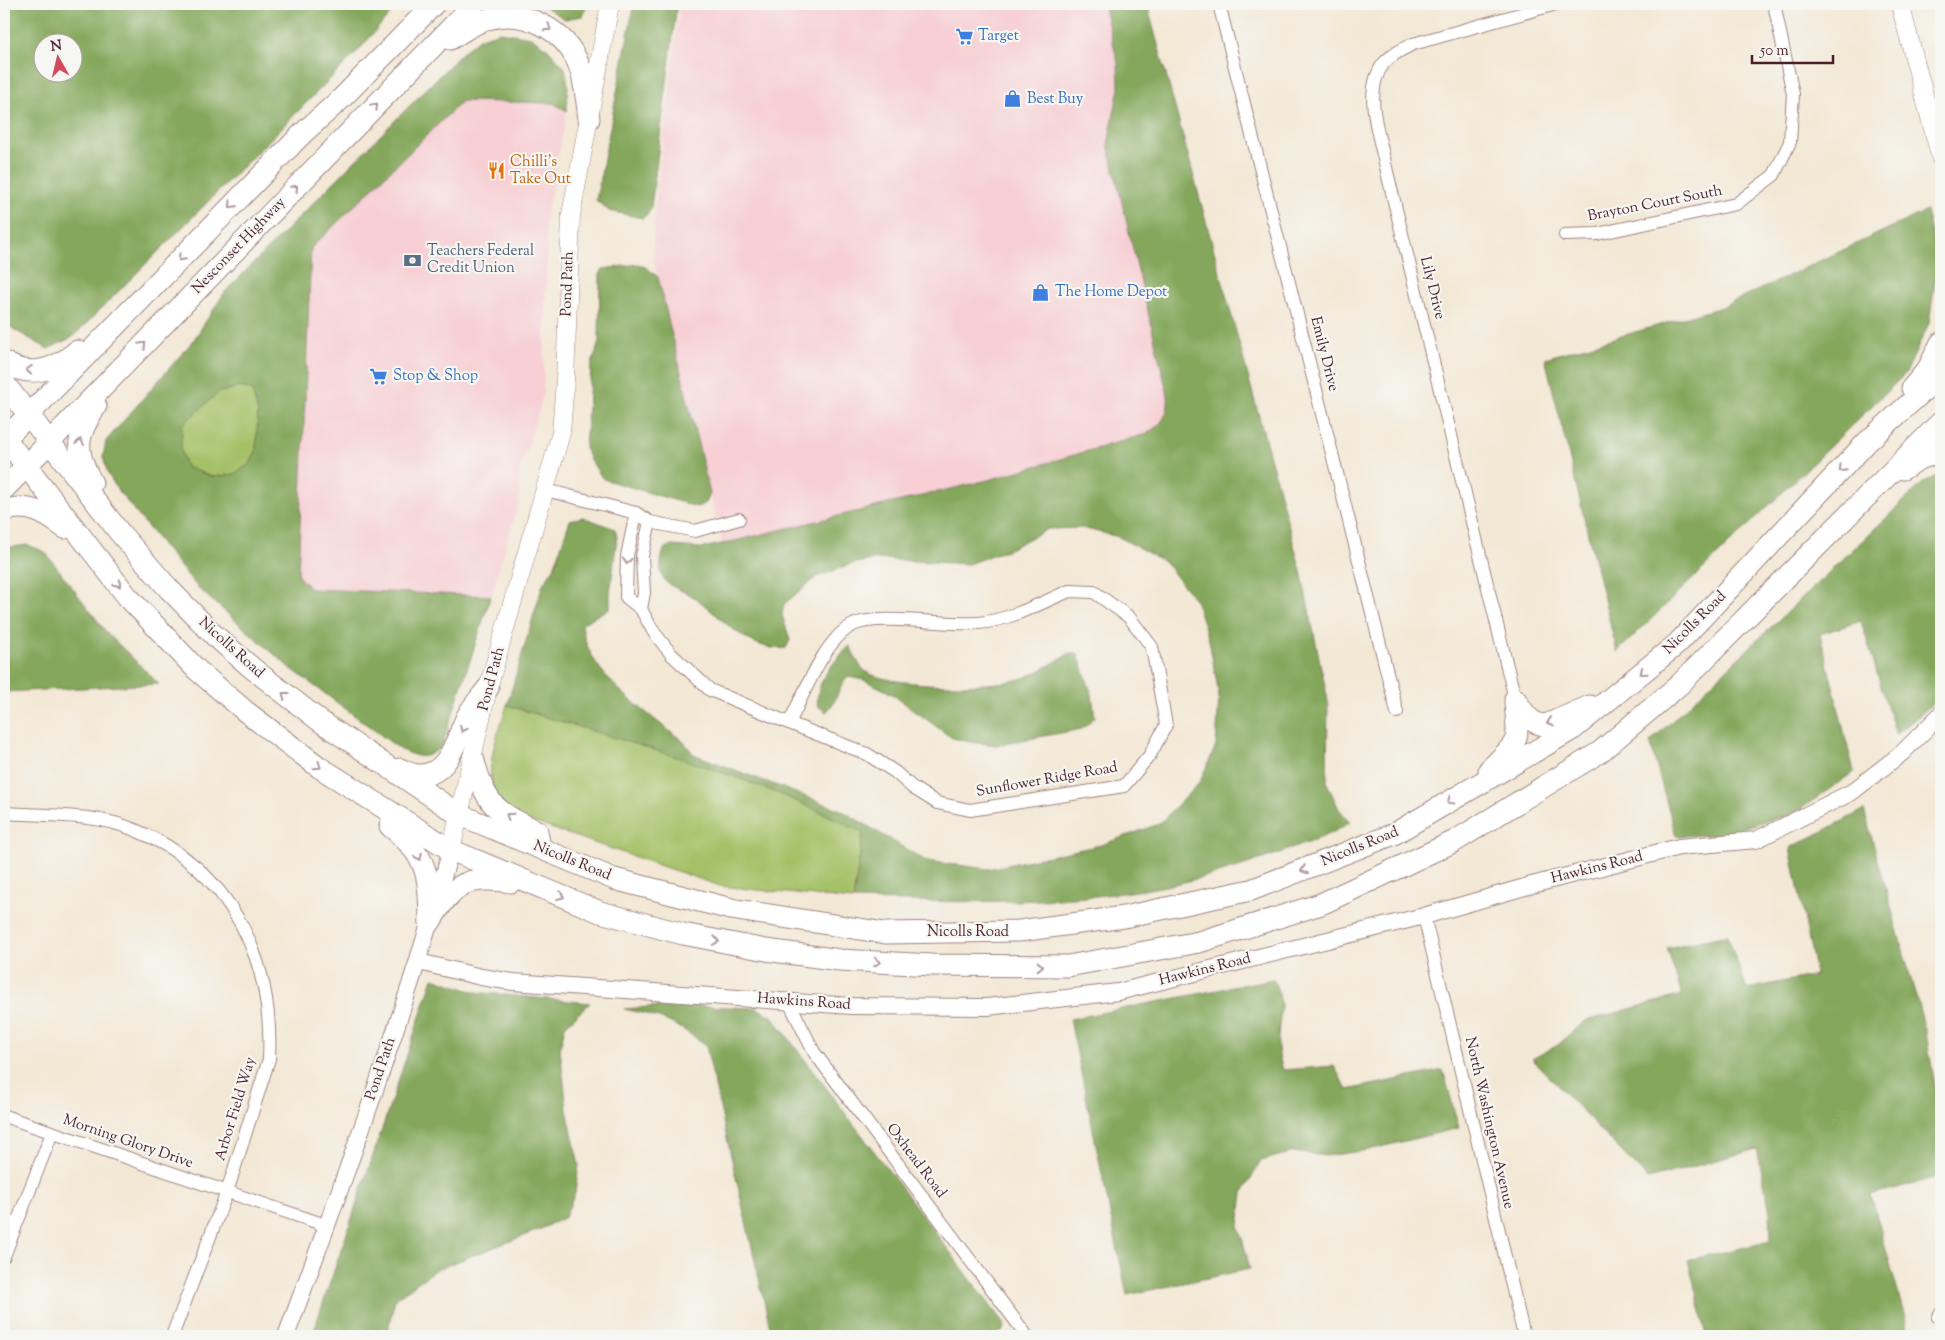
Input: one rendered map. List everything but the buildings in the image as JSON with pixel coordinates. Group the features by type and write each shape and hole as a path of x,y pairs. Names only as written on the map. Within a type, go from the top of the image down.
{"highway":[{"path":"303,132 338,88 417,4"},
{"path":"434,4 342,98 303,132 4,438 150,622 196,669 267,728 348,787 451,850 600,912 683,934 766,950 840,960 932,966 1068,966 1199,942 1321,904 1455,841 1600,752 1679,685 1941,422"},
{"name":"Nesconset Highway","path":"4,489 474,4"},
{"path":"424,54 470,27 489,19 514,16 541,24 563,40 574,56 584,85 589,119"},
{"path":"4,362 27,371 45,370 57,366 154,286"},
{"path":"1868,442 1928,369 1941,343"},
{"path":"120,533 83,467 78,449 85,422 123,367"},
{"name":"Nicolls Road","path":"4,383 120,533 169,589 245,662 298,704 367,754 414,783 458,814 614,879 731,910 886,933 1019,932 1124,917 1251,890 1394,834 1573,730 1612,698 1676,644 1868,442 1941,375"},
{"path":"1884,481 1919,459 1941,452"},
{"path":"4,511 24,508 38,510 88,546"},
{"path":"367,754 417,775 431,774 444,762 456,746 469,713 488,688"},
{"path":"1515,699 1528,718 1539,725 1612,698"},
{"path":"1472,789 1515,744 1518,735 1515,699"},
{"path":"473,758 482,788 488,800 515,821 536,831 540,848"},
{"path":"348,787 370,809 411,843 418,854 429,880 430,922"},
{"path":"430,922 451,893 475,879 492,879 538,886"}],"main road":[{"name":"Pond Path","path":"451,850 488,688 546,490 563,417 571,215 610,4"},
{"path":"1900,4 1941,159"}],"street":[{"name":"Emily Drive","path":"1219,4 1397,712"},
{"name":"Lily Drive","path":"1515,699 1390,182 1373,101 1377,76 1384,63 1398,52 1413,44 1556,4"},
{"name":"Brayton Court South","path":"1564,235 1597,234 1736,204 1774,175 1790,142 1794,94 1774,4"},
{"path":"546,490 636,513 650,522 695,531 739,519"},
{"name":"Sunflower Ridge Road","path":"636,513 627,556 626,597 641,609 653,631 672,654 710,690 789,723 867,754 895,772 912,788 937,803 970,810 1124,786 1150,755 1166,725 1152,647 1129,616 1094,592 1069,591 1004,618 979,623 876,621 854,624 837,637 823,657 789,723"},
{"path":"641,609 644,583 642,556 650,522"},
{"path":"626,584 644,583"},
{"name":"Hawkins Road","path":"419,962 481,977 513,982 616,991 788,1000 852,1006 988,1007 1118,992 1424,916 1532,885 1679,848 1756,840 1852,792 1902,752 1941,714"},
{"name":"Arbor Field Way","path":"4,813 83,818 135,830 181,853 232,907 250,939 263,980 270,1036 269,1059 227,1192 172,1336"},
{"name":"Pond Path","path":"286,1336 328,1226 419,962 451,850"},
{"name":"North Washington Avenue","path":"1424,916 1524,1336"},
{"name":"Oxhead Road","path":"788,1000 814,1052 1027,1336"},
{"name":"Morning Glory Drive","path":"4,1116 328,1226"},
{"path":"4,1256 52,1133"}],"shaded area":[{"path":"680,4 1103,4 1118,63 1120,88 1108,144 1168,396 1169,412 1159,426 1146,434 984,481 722,544 653,258 653,223"},
{"path":"462,101 553,103 567,111 545,224 547,258 543,396 520,472 519,502 491,596 311,589 298,576 311,248"}],"green space":[{"path":"4,4 399,4 357,52 73,337 48,349 13,329 4,319"},
{"path":"543,4 588,4 582,16 565,19"},
{"path":"634,4 677,4 651,207 648,214 642,218 609,211 596,200"},
{"path":"1103,4 1155,4 1148,8 1301,571 1328,701 1327,783 1339,809 1350,822 1323,837 1259,860 1197,879 1149,889 1076,898 1039,900 964,902 853,900 863,833 778,793 733,776 507,705 543,584 554,568 570,520 583,517 615,529 617,537 610,608 582,624 585,640 592,656 612,682 637,705 683,741 693,754 841,810 926,861 988,869 1101,845 1159,824 1199,783 1216,746 1219,695 1209,640 1195,600 1165,562 1119,537 1082,528 1048,529 1009,549 968,564 878,559 851,564 817,577 784,604 782,615 790,640 786,648 760,645 736,632 694,597 668,584 661,574 661,561 664,549 669,546 702,548 988,480 1146,434 1160,423 1166,414 1168,396 1108,144 1119,88 1118,63"},
{"path":"500,32 531,37 548,49 565,68 568,84 567,111 553,103 462,101 311,248 298,576 311,589 491,596 442,746 427,756 418,756 401,750 289,667 198,588 119,492 108,474 103,457 106,441 193,341 225,292 464,51 480,38","holes":["240,387 252,390 258,413 256,451 250,464 234,474 213,477 186,467 181,451 182,425 219,392"]},
{"path":"1926,211 1938,261 1929,323 1906,373 1617,652 1545,358 1722,307"},
{"path":"638,264 647,268 658,277 710,494 706,503 697,507 603,479 589,458 585,447 591,367 599,342 600,274 603,269"},
{"path":"240,387 252,390 258,413 256,451 250,464 234,474 213,477 186,467 181,451 181,425 219,392"},
{"path":"1937,476 1941,478 1941,697 1896,735 1861,621 1820,634 1854,772 1795,813 1717,835 1676,836 1650,742 1924,482"},
{"path":"28,545 45,552 107,633 159,684 4,692 4,548"},
{"path":"850,646 860,666 870,674 902,682 948,685 1012,681 1032,675 1070,653 1078,654 1092,695 1095,717 1082,729 996,745 970,742 952,738 889,692 864,680 848,677 833,704 826,712 818,706 817,698 822,681 832,665"},
{"path":"507,705 734,776 821,812 863,833 853,900 720,886 521,818 500,801 494,791 491,779 493,754"},
{"path":"1864,810 1926,1033 1941,1120 1941,1176 1871,1195 1910,1336 1707,1336 1688,1260 1771,1241 1770,1213 1757,1149 1648,1179 1532,1059 1558,1045 1585,1021 1682,995 1667,948 1727,935 1747,989 1816,975 1790,848"},
{"path":"433,978 474,992 590,1003 565,1026 560,1049 567,1110 579,1165 575,1193 565,1217 539,1230 435,1270 395,1299 389,1325 389,1336 312,1336"},
{"path":"1273,979 1281,1005 1278,1046 1283,1070 1334,1066 1347,1090 1443,1070 1459,1128 1368,1150 1326,1156 1293,1152 1261,1161 1243,1193 1239,1226 1250,1269 1127,1295 1070,1019"},
{"path":"675,1005 756,1008 772,1016 1005,1325 1002,1332 983,1336 772,1336 706,1046 686,1031 668,1021 624,1009"}],"place":[{"name":"Target","path":"964,36"},
{"name":"Best Buy","path":"1013,99"},
{"name":"Chilli's Take Out","path":"496,171"},
{"name":"Teachers Federal Credit Union","path":"413,260"},
{"name":"The Home Depot","path":"1041,292"},
{"name":"Stop & Shop","path":"379,376"}]}
